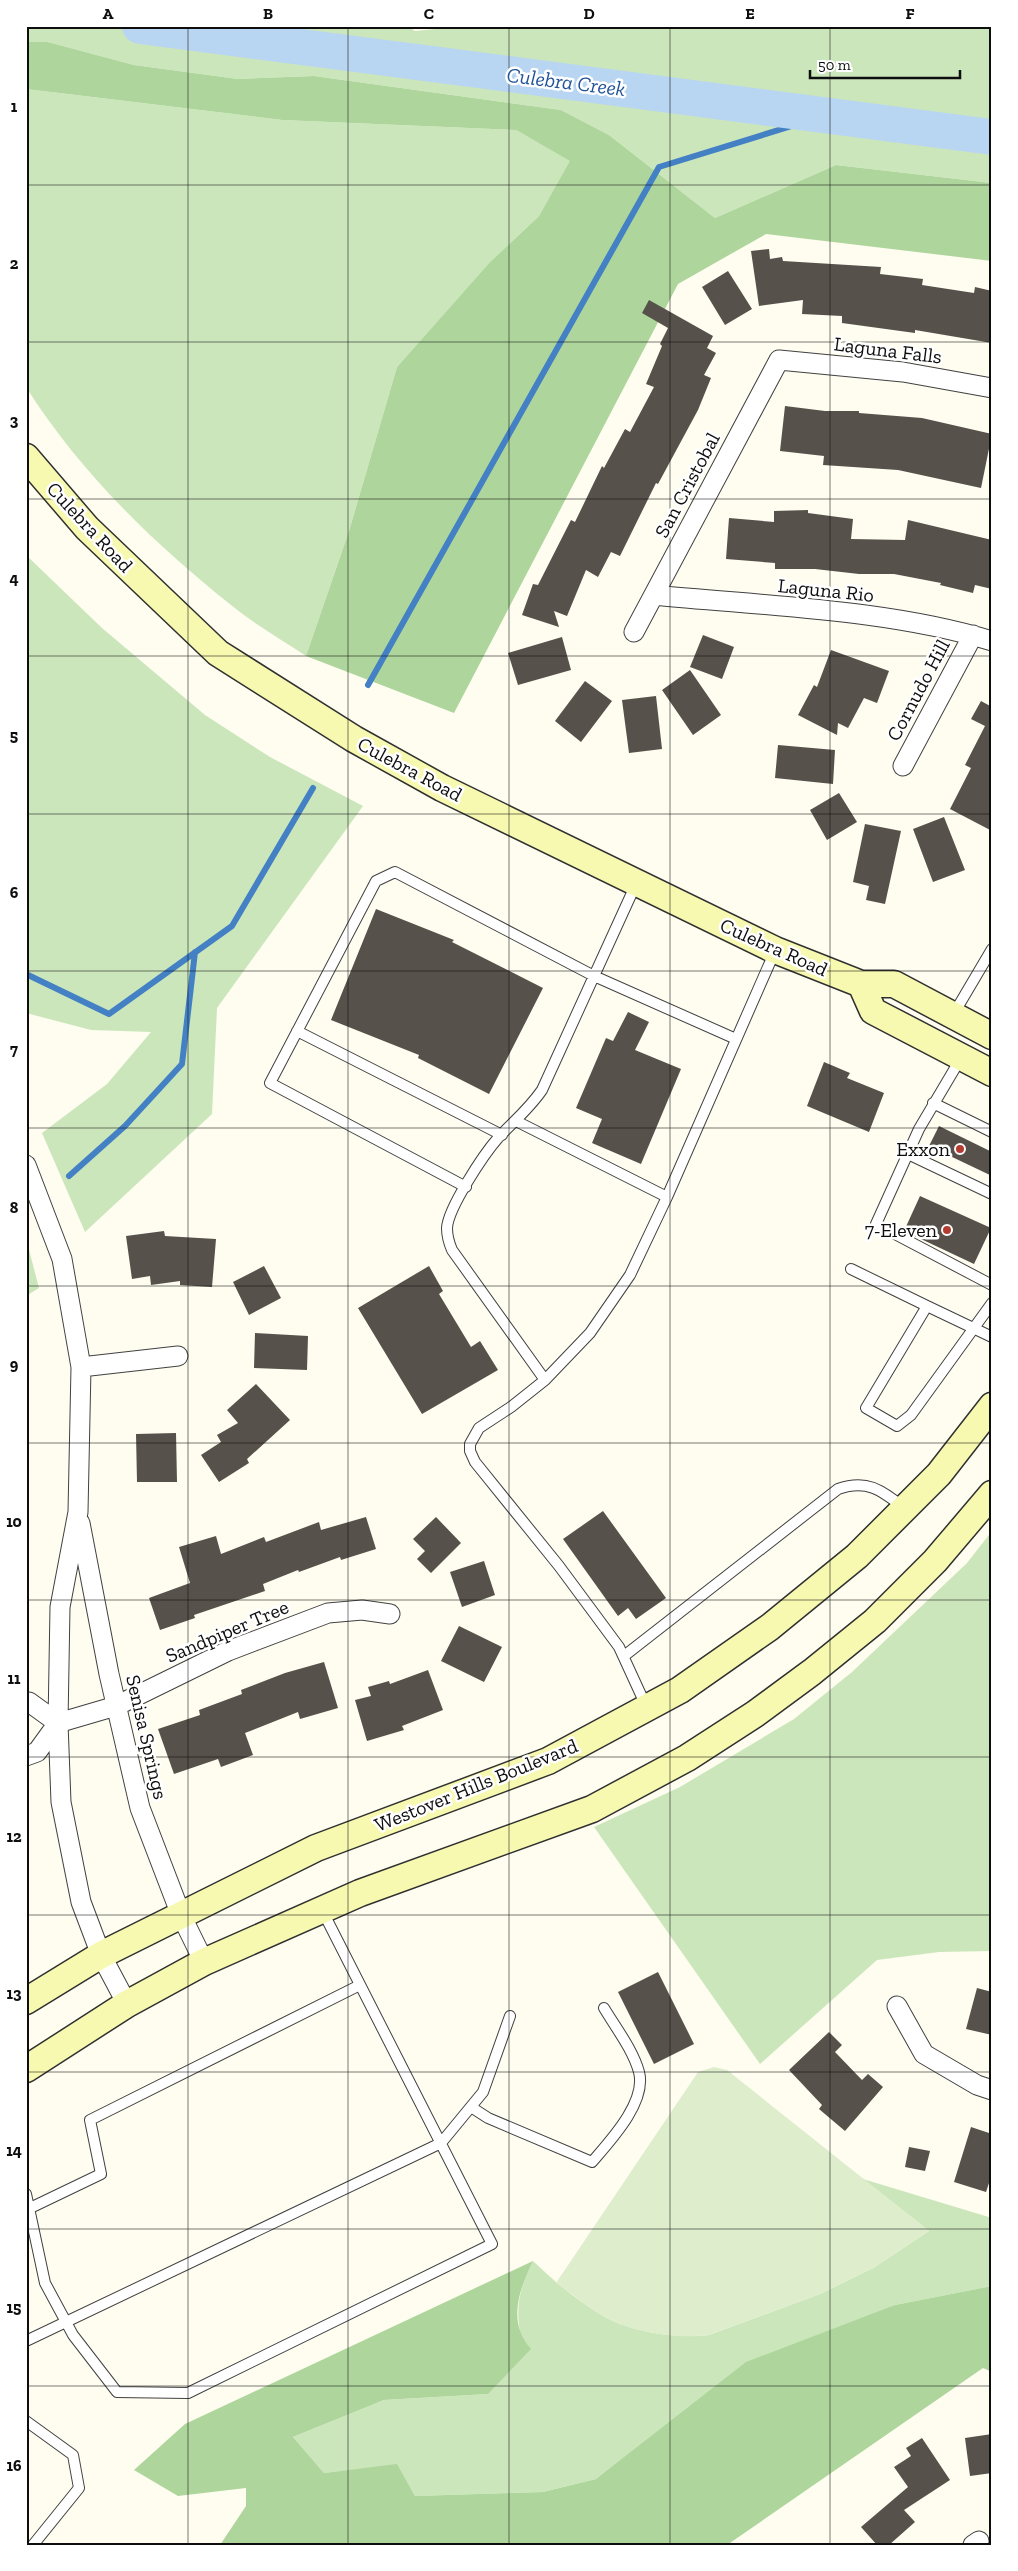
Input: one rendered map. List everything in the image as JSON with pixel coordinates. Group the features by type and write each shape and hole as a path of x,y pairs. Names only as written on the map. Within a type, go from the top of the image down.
{"main road":[{"name":"Culebra Road","path":"26,457 87,528 218,653 346,734 434,784 775,950 861,984 894,984 992,1036"},
{"path":"861,984 873,1011 992,1073"},
{"name":"Westover Hills Boulevard","path":"26,2001 102,1955 316,1848 548,1761 680,1690 770,1627 857,1556 939,1474 992,1406"},
{"path":"26,2069 127,2004 204,1962 322,1909 431,1866 494,1846 592,1809 687,1758 755,1714 875,1620 935,1561 992,1494"}],"street":[{"name":"Laguna Falls","path":"779,360 902,372 992,388"},
{"name":"San Cristobal","path":"634,632 779,360"},
{"name":"Laguna Rio","path":"654,595 864,616 972,636 992,642"},
{"name":"Cornudo Hill","path":"903,766 972,636"},
{"name":"Senisa Springs","path":"26,1165 62,1259 80,1367 78,1512 60,1607 58,1723 61,1802 81,1902 102,1955 127,2004"},
{"path":"80,1367 178,1356"},
{"name":"Senisa Springs","path":"78,1512 116,1706 140,1808 181,1915 204,1962"},
{"name":"Sandpiper Tree","path":"58,1723 116,1706 228,1651 328,1613 362,1610 390,1614"},
{"path":"26,1703 30,1702 58,1723 36,1752 26,1756"},
{"path":"897,2006 924,2054 977,2085 992,2090"}],"lane":[{"path":"466,1187 270,1083 376,880 395,872 594,976 736,1039"},
{"path":"545,1380 452,1250 447,1227 450,1216 482,1160 542,1090 637,883"},
{"path":"953,1016 992,949"},
{"path":"647,1709 624,1656 559,1566 475,1462 470,1451 470,1444 479,1428 511,1407 545,1380 590,1333 630,1275 666,1198 775,950"},
{"path":"297,1031 502,1135"},
{"path":"962,1058 933,1103 876,1224 992,1285"},
{"path":"933,1103 992,1132"},
{"path":"516,1121 666,1198"},
{"path":"908,1154 992,1194"},
{"path":"851,1268 992,1337"},
{"path":"927,1306 866,1408 897,1426 911,1415 992,1303"},
{"path":"624,1656 838,1489 869,1486 880,1489 905,1508"},
{"path":"26,2194 28,2210 46,2283 73,2336 117,2392 188,2393 492,2244 322,1909"},
{"path":"28,2210 101,2174 90,2120 360,1984"},
{"path":"471,2107 488,2118 592,2162 618,2132 633,2106 640,2086 639,2071 604,2008"},
{"path":"26,2341 441,2143 483,2092 510,2016"},
{"path":"26,2421 73,2455 79,2488 33,2545"}],"green space":[{"path":"26,26 407,26 415,31 464,26 992,26 992,183 836,165 715,218 609,135 561,110 314,76 238,79 134,65 48,42 26,42"},
{"path":"26,42 48,42 134,65 238,79 314,76 561,110 609,135 715,218 836,165 992,183 992,261 766,234 678,284 454,713 306,656 349,531 397,367 489,263 539,216 570,161 516,130 282,120 26,89"},
{"path":"26,89 282,120 516,130 571,161 539,216 489,263 397,367 349,531 306,656 240,612 146,531 69,448 26,387"},
{"path":"26,555 102,628 205,715 270,757 363,806 217,1008 212,1114 85,1232 42,1133 107,1084 151,1032 91,1030 26,1013"},
{"path":"26,1238 39,1288 26,1296"},
{"path":"992,1531 992,1951 939,1952 877,1960 760,2064 594,1827 680,1787 794,1719 852,1672 967,1563"},
{"path":"714,2067 727,2070 929,2231 873,2268 820,2294 709,2335 657,2334 631,2328 600,2314 556,2283 698,2072"},
{"path":"863,2179 992,2218 992,2286 895,2305 631,2454 596,2479 543,2492 415,2496 397,2465 324,2473 293,2437 384,2400 488,2394 521,2338 518,2307 521,2289 533,2261 568,2292 607,2318 643,2331 670,2335 709,2335 820,2294 873,2268 929,2231"},
{"path":"533,2261 523,2283 517,2317 519,2328 531,2349 488,2394 384,2400 293,2437 324,2473 397,2464 415,2496 543,2492 596,2479 746,2362 895,2305 992,2286 992,2372 983,2368 727,2545 220,2545 246,2506 246,2488 178,2496 134,2470 185,2424"}],"building":[{"path":"769,249 770,259 782,257 783,261 881,267 880,274 923,279 922,285 974,293 975,287 992,291 992,343 915,330 915,333 842,323 842,316 802,314 803,300 759,306 751,251"},
{"path":"728,271 752,309 725,325 702,287"},
{"path":"649,300 713,336 707,348 716,353 704,375 711,378 698,410 658,484 656,483 620,556 611,552 598,577 586,570 567,616 554,611 559,627 522,615 533,584 538,585 571,520 575,522 602,466 604,468 625,429 630,432 654,387 646,384 662,346 660,344 668,328 642,313"},
{"path":"785,406 922,418 992,434 981,488 898,470 823,465 824,456 780,451"},
{"path":"808,510 808,513 853,519 851,539 905,540 908,520 992,540 992,589 975,585 973,593 940,585 941,583 894,574 859,574 815,569 775,569 775,563 726,559 729,518 774,522 774,511"},
{"path":"703,635 734,647 722,679 690,667"},
{"path":"562,637 571,670 518,685 508,653"},
{"path":"831,650 889,671 877,703 864,698 848,728 838,723 837,735 798,715 814,685 817,687"},
{"path":"690,670 721,715 693,735 662,690"},
{"path":"585,681 612,701 581,742 555,721"},
{"path":"656,696 662,749 629,753 622,700"},
{"path":"981,701 992,707 992,831 950,809 971,768 965,765 985,726 971,719"},
{"path":"778,745 835,750 833,784 775,778"},
{"path":"839,793 857,822 827,840 810,810"},
{"path":"944,817 965,870 933,882 913,829"},
{"path":"865,824 901,831 885,904 866,900 869,886 853,882"},
{"path":"376,909 454,940 452,942 543,988 489,1094 418,1058 419,1055 331,1020"},
{"path":"628,1012 649,1022 635,1050 681,1069 641,1164 592,1143 602,1119 576,1108 606,1038 613,1041"},
{"path":"824,1062 850,1073 847,1078 884,1093 869,1132 807,1106"},
{"name":"Exxon","path":"939,1126 992,1152 992,1176 929,1146"},
{"name":"7-Eleven","path":"920,1196 991,1228 974,1264 904,1231"},
{"path":"164,1231 165,1236 216,1239 212,1287 180,1285 180,1281 151,1285 150,1276 132,1279 126,1236"},
{"path":"264,1266 281,1298 249,1315 233,1282"},
{"path":"429,1266 443,1291 439,1294 471,1347 480,1341 498,1370 422,1414 358,1308"},
{"path":"255,1333 308,1336 307,1370 254,1368"},
{"path":"256,1384 290,1420 247,1459 249,1463 219,1482 201,1455 221,1442 217,1435 238,1423 227,1410"},
{"path":"176,1433 177,1482 137,1482 136,1434"},
{"path":"603,1511 666,1598 636,1619 628,1608 618,1616 563,1539"},
{"path":"366,1517 376,1549 341,1560 340,1557 299,1572 298,1570 263,1584 265,1591 194,1615 195,1618 160,1630 149,1598 190,1583 179,1547 216,1536 221,1554 264,1537 266,1542 319,1522 321,1530"},
{"path":"436,1517 461,1543 431,1573 417,1559 425,1551 413,1539"},
{"path":"484,1561 495,1595 462,1607 450,1572"},
{"path":"459,1626 502,1647 484,1682 441,1661"},
{"path":"324,1662 338,1708 300,1719 298,1712 245,1733 253,1755 221,1767 218,1759 174,1774 158,1729 200,1715 199,1710 242,1694 241,1690 285,1673"},
{"path":"428,1670 443,1710 402,1726 404,1730 367,1741 355,1700 371,1696 368,1687 389,1681 390,1684"},
{"path":"658,1972 694,2044 654,2064 618,1992"},
{"path":"977,1988 992,1992 992,2035 966,2029"},
{"path":"829,2032 842,2045 835,2052 862,2080 868,2074 883,2087 845,2131 819,2109 822,2105 789,2070"},
{"path":"971,2127 992,2134 992,2174 986,2192 954,2182"},
{"path":"909,2147 930,2151 925,2171 905,2167"},
{"path":"992,2434 992,2473 970,2476 965,2438"},
{"path":"922,2438 950,2480 904,2510 915,2522 889,2545 877,2545 861,2527 908,2487 894,2467 911,2456 906,2448"}],"waterway":[{"name":"Culebra Creek","path":"140,26 992,137"},
{"path":"368,685 659,167 824,116"},
{"path":"26,974 109,1014 232,926 313,788"},
{"path":"69,1176 125,1126 182,1064 195,952"}],"place":[{"name":"Exxon","path":"960,1149"},
{"name":"7-Eleven","path":"947,1230"}]}
